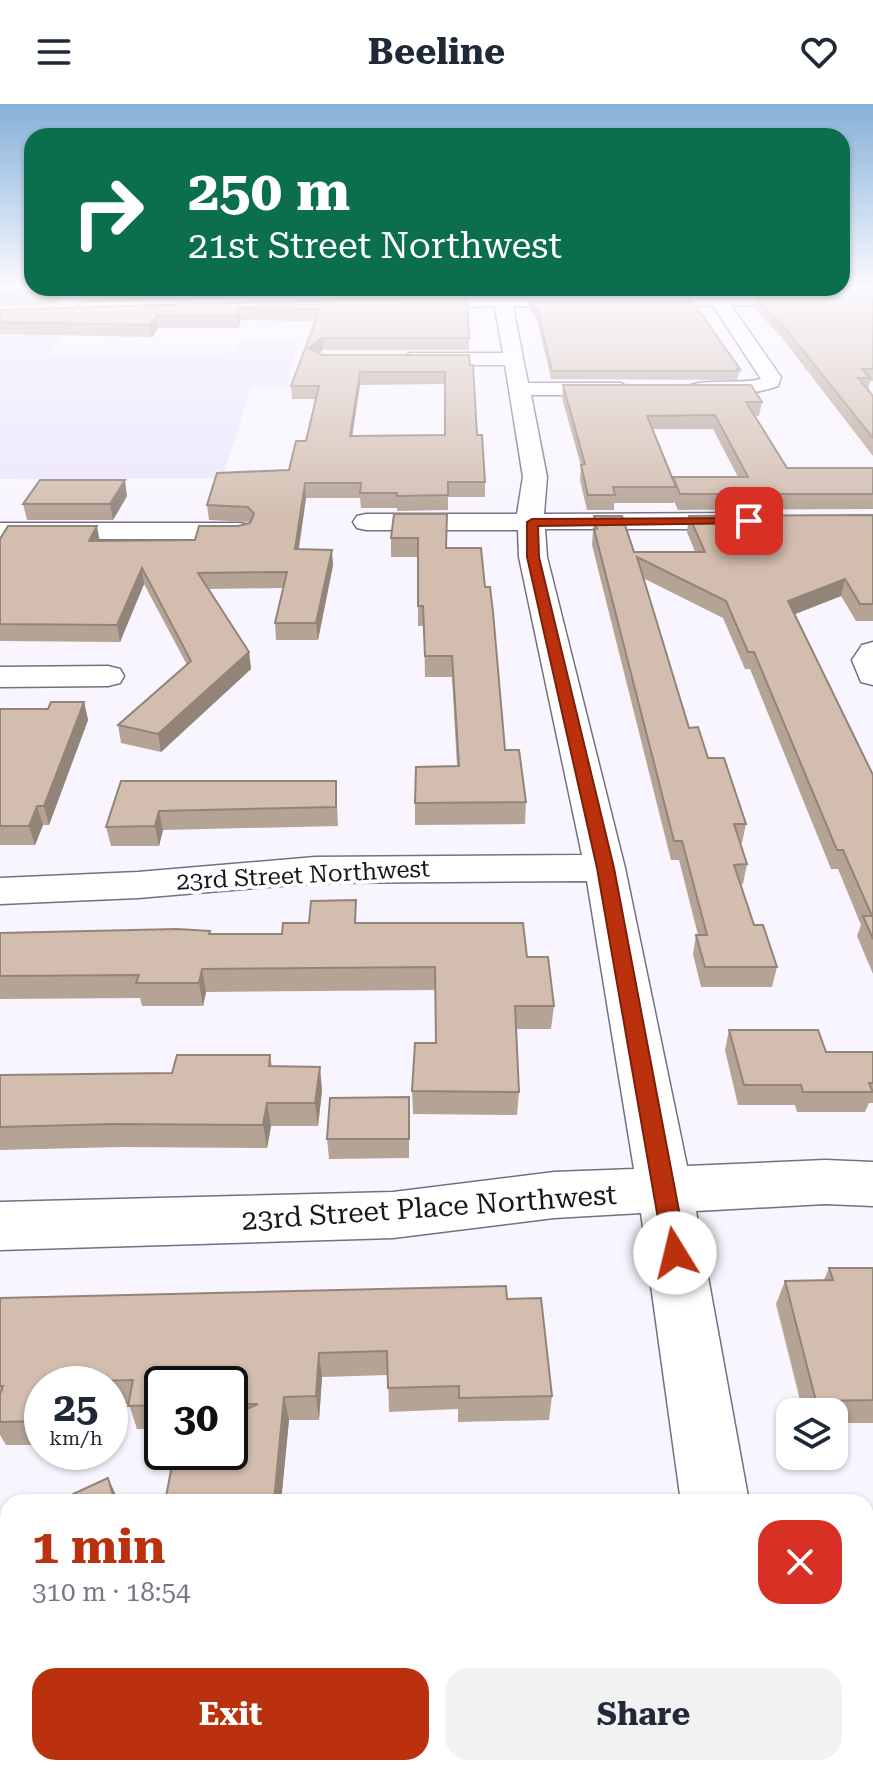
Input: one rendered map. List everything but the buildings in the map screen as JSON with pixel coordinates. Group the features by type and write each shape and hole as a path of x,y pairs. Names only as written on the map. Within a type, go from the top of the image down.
{"street":[{"path":"447,366 638,389"},
{"path":"515,366 535,477 530,499 533,557 605,868 665,1191 714,1494"},
{"path":"668,389 749,389 771,382 763,366"},
{"path":"366,522 780,521"},
{"path":"0,531 240,531"},
{"path":"873,652 868,660 873,675"},
{"path":"0,677 108,676"},
{"name":"23rd Street Northwest","path":"0,891 138,885 315,870 605,868"},
{"path":"665,1191 825,1182 873,1184"},
{"name":"23rd Street Place Northwest","path":"0,1226 393,1215 554,1195 665,1191"}],"shaded area":[{"path":"0,366 291,366 286,388 251,388 222,478 0,479"}],"route":[{"path":"675,1253 605,868 533,557 532,522 749,521"}]}
